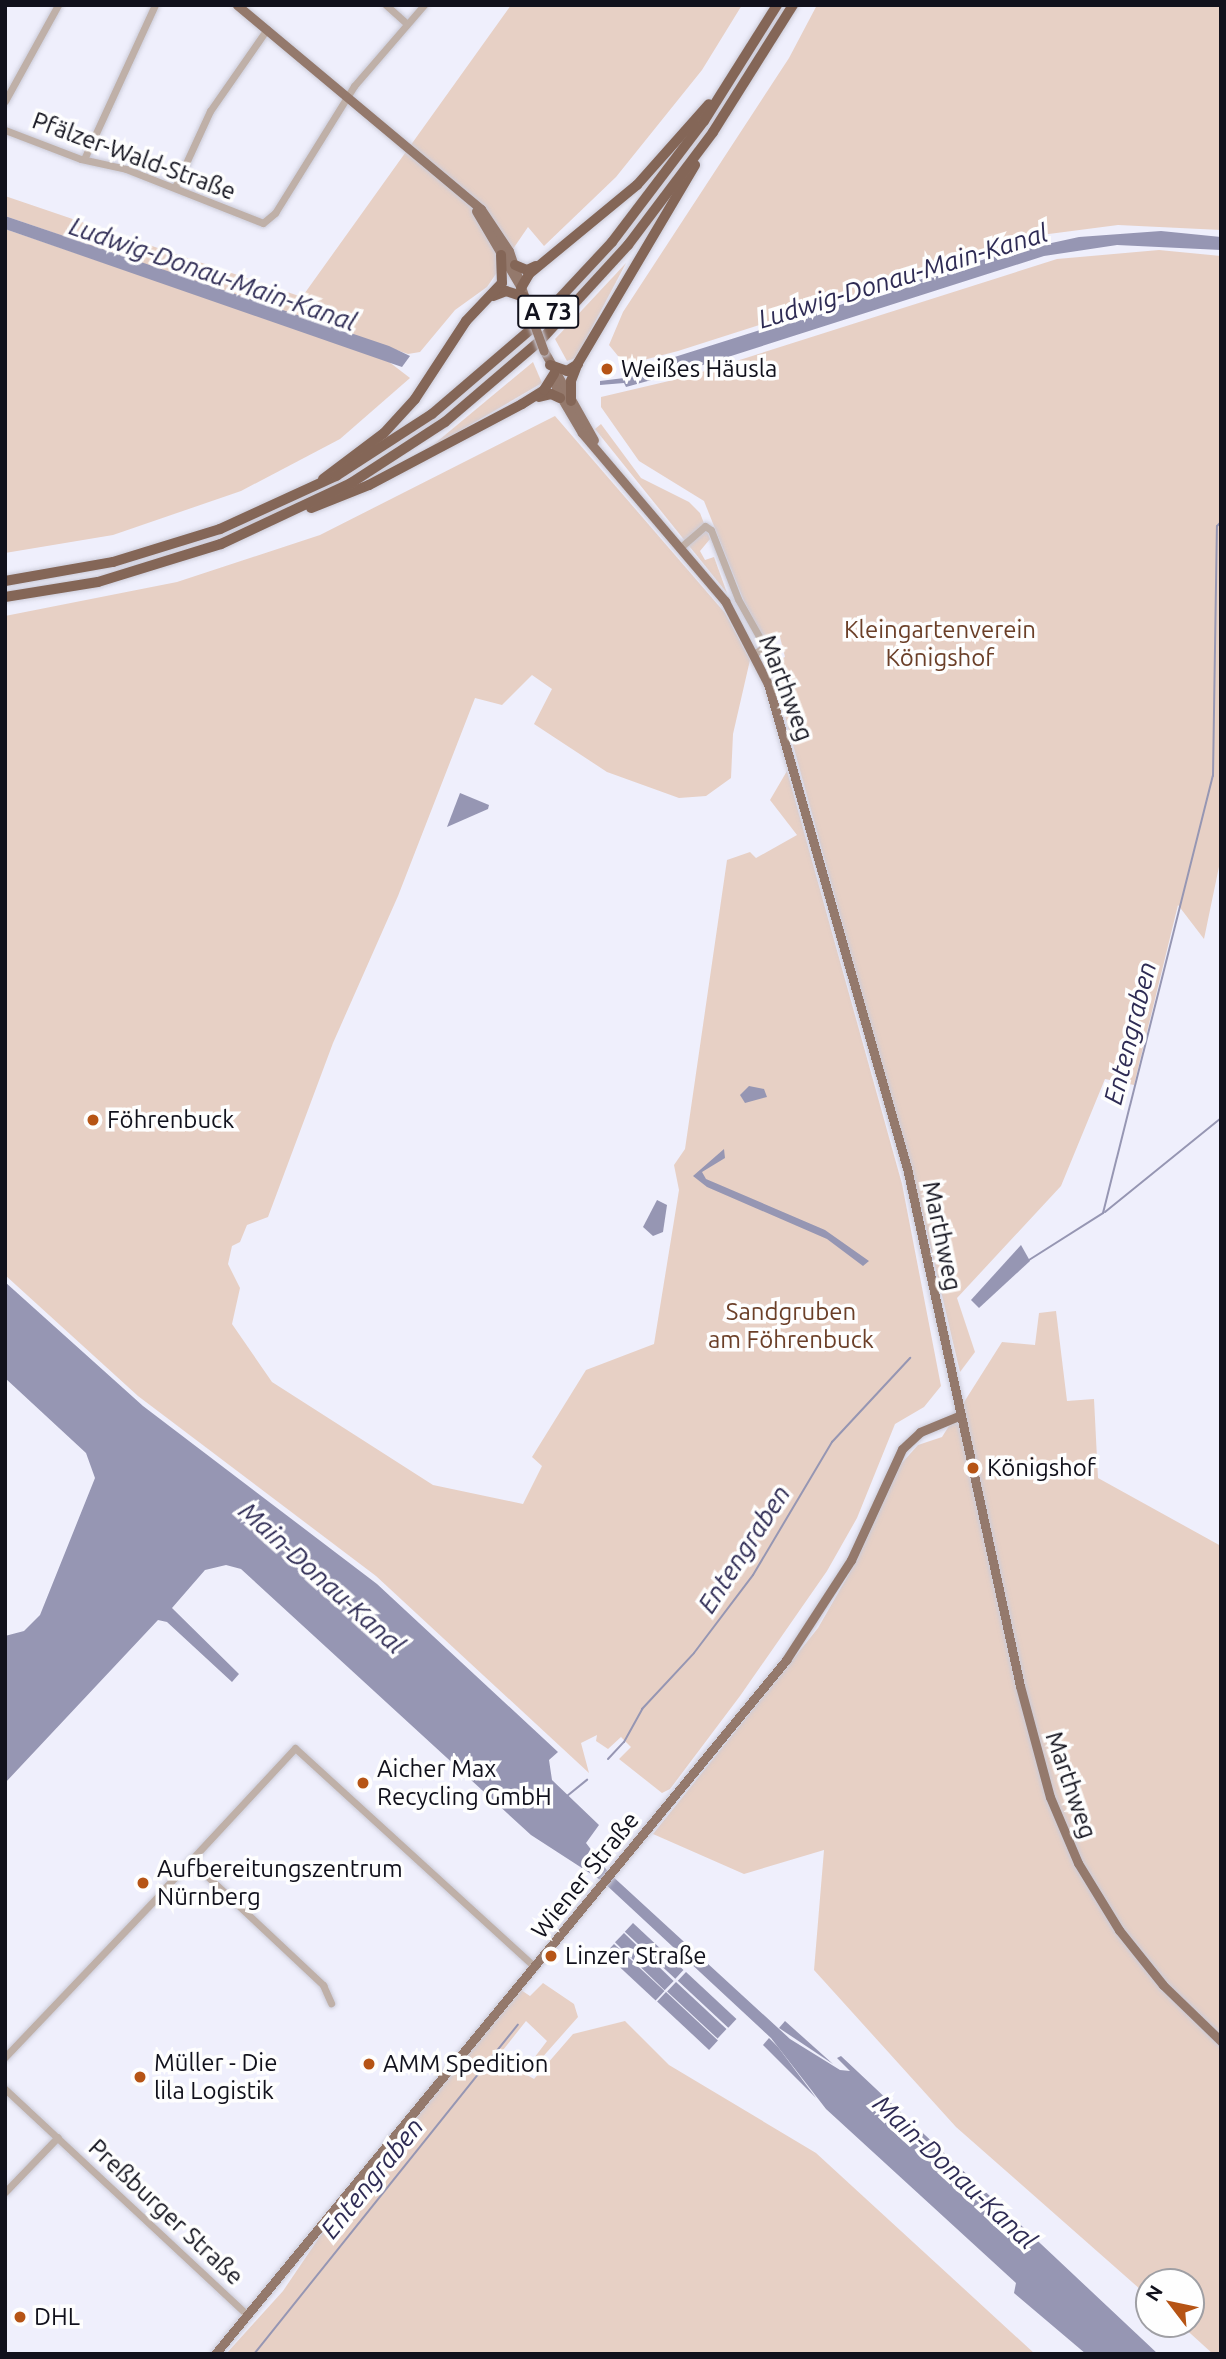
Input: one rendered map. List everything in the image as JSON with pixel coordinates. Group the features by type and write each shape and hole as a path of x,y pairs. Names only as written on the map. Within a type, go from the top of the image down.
{"highway":[{"name":"A 73","path":"5,581 94,566 175,545 315,486 424,420 530,330 632,218 729,83 777,5"},
{"name":"A 73","path":"570,405 571,381 578,363 704,145 793,5"},
{"path":"522,292 543,263 637,185 729,83"},
{"name":"A 73","path":"5,597 98,582 160,565 300,510 405,449 512,366 612,264 704,145"},
{"name":"A 73","path":"315,486 398,419 466,321 504,278 501,255"},
{"path":"515,265 527,270 543,263"},
{"name":"A 73","path":"489,298 506,291 522,292"},
{"name":"A 73","path":"552,370 567,371 578,363"},
{"path":"300,510 327,505 369,485 522,404 544,390 552,370"},
{"path":"522,404 547,394 560,398"}],"main road":[{"path":"237,5 467,196 493,225 515,265 522,292"},
{"path":"467,196 522,292"},
{"name":"Marthweg","path":"522,292 552,370 577,419 725,601 755,653 785,735 887,1091 1020,1686 1059,1822 1085,1876 1124,1936 1163,1985 1221,2041"},
{"name":"Marthweg","path":"552,370 560,398 570,405"},
{"name":"Wiener Straße","path":"215,2354 601,1886 814,1620 858,1546 902,1449 920,1432 961,1415"}],"street":[{"path":"5,101 58,5"},
{"path":"85,158 155,5"},
{"path":"386,5 406,23"},
{"path":"348,95 406,23 424,5"},
{"path":"175,187 210,111 267,29"},
{"name":"Pfälzer-Wald-Straße","path":"5,130 175,187 263,223 275,213 348,95"},
{"path":"682,546 705,526 711,530 738,599 765,647 755,653"},
{"path":"5,2057 295,1748 503,1941 535,1966"},
{"path":"190,1860 323,1985 331,2003"},
{"name":"Preßburger Straße","path":"5,2089 247,2315"},
{"name":"Preßburger Straße","path":"5,2192 58,2137"}],"green space":[{"path":"511,5 742,5 702,70 616,177 544,246 528,227 487,287 455,310 420,352 408,354 5,216 5,196 302,297"},
{"path":"817,5 1221,5 1221,230 1118,225 1041,235 678,351 632,363 618,356 609,345 623,312 789,58"},
{"path":"5,229 384,358 410,378 340,439 241,491 113,535 5,553"},
{"name":"Kleingartenverein Königshof","path":"1159,250 1221,256 1221,857 1204,939 1178,905 1134,1085 1105,1079 1061,1186 957,1298 975,1352 960,1372 923,1215 780,698 776,661 785,657 779,633 765,640 744,601 704,501 639,461 601,407 601,397 686,377 1057,259"},
{"path":"626,263 576,358 567,361 555,339"},
{"path":"533,362 542,383 427,450"},
{"name":"Sandgruben am Föhrenbuck","path":"555,416 725,613 750,660 733,734 731,778 706,796 679,798 607,772 534,724 552,689 532,675 502,705 475,698 398,896 333,1043 268,1217 247,1225 240,1242 232,1246 228,1264 240,1288 232,1324 272,1382 433,1485 523,1504 542,1466 532,1457 586,1370 654,1344 679,1190 674,1165 685,1149 727,860 750,852 756,858 797,835 770,800 787,771 902,1184 941,1386 924,1407 895,1424 857,1518 827,1571 740,1696 670,1789 662,1793 619,1759 631,1747 621,1737 608,1749 596,1741 597,1735 581,1743 589,1773 376,1576 138,1396 5,1275 5,616 177,582 320,535"},
{"path":"601,424 641,478 689,502 700,513 710,539 700,551 705,560 714,557 727,593 595,429"},
{"path":"1056,1311 1067,1401 1094,1399 1098,1478 1221,1546 1221,2354 1213,2354 1195,2338 1205,2338 1205,2268 1135,2268 1135,2285 956,2127 814,1970 824,1850 744,1874 653,1834 818,1628 857,1560 901,1464 918,1445 942,1437 1002,1342 1035,1345 1039,1313"},
{"path":"543,1983 574,2004 578,2017 532,2069 528,2066 547,2041 526,2021 499,2055 520,2071 534,2079 573,2034 625,2021 669,2065 816,2153 1035,2354 226,2354 283,2291 329,2223 521,1990 530,1996"}],"water":[{"path":"5,216 389,346 410,356 402,367 5,229"},
{"path":"1161,231 1221,237 1221,250 1117,245 1044,256 684,371 626,387 624,383 600,385 600,381 624,378 624,373 1001,254 1079,237"},
{"path":"460,793 489,805 488,809 447,827"},
{"path":"749,1086 764,1089 767,1097 745,1103 740,1095"},
{"path":"724,1149 725,1158 702,1172 706,1179 825,1230 869,1261 863,1266 827,1239 707,1187 693,1176"},
{"path":"657,1200 667,1205 663,1232 653,1236 643,1227"},
{"path":"1021,1245 1030,1261 979,1308 971,1300"},
{"name":"Main-Donau-Kanal","path":"5,1282 143,1406 377,1584 558,1752 549,1760 552,1780 599,1825 586,1843 609,1873 790,2039 840,2070 850,2071 837,2058 841,2056 1135,2332 1135,2338 1141,2338 1158,2354 1086,2354 1014,2293 1016,2283 826,2109 771,2038 602,1881 531,1835 241,1569 226,1565 205,1570 172,1608 239,1674 232,1682 167,1622 158,1620 5,1783 5,1636 24,1631 40,1615 95,1478 86,1453 5,1378"},
{"path":"633,1923 683,1970 675,1979 625,1932"},
{"path":"624,1933 674,1981 665,1990 615,1942"},
{"path":"614,1944 664,1991 656,2001 605,1954"},
{"path":"686,1972 736,2019 728,2028 678,1981"},
{"path":"676,1982 726,2029 718,2039 667,1992"},
{"path":"666,1992 718,2040 709,2050 657,2002"},
{"path":"785,2021 833,2064 779,2028"},
{"path":"769,2038 778,2047 816,2098 763,2045"}],"waterway":[{"name":"Entengraben","path":"1029,1260 1103,1213 1213,776 1217,526 1221,522"},
{"path":"1105,1212 1221,1118"},
{"name":"Entengraben","path":"608,1759 624,1742 642,1709 694,1653 753,1575 832,1442 910,1358"},
{"name":"Entengraben","path":"567,1796 587,1780"},
{"name":"Entengraben","path":"254,2354 518,2025"}],"place":[{"name":"Weißes Häusla","path":"607,369"},
{"name":"Föhrenbuck","path":"93,1120"},
{"name":"Königshof","path":"973,1468"},
{"name":"Aicher Max Recycling GmbH","path":"363,1783"},
{"name":"Aufbereitungszentrum Nürnberg","path":"143,1883"},
{"name":"Linzer Straße","path":"551,1956"},
{"name":"AMM Spedition","path":"369,2064"},
{"name":"Müller - Die lila Logistik","path":"140,2077"},
{"name":"DHL","path":"20,2317"}],"water label":[{"name":"Ludwig-Donau-Main-Kanal","path":"213,274"},
{"name":"Ludwig-Donau-Main-Kanal","path":"903,276"}]}
